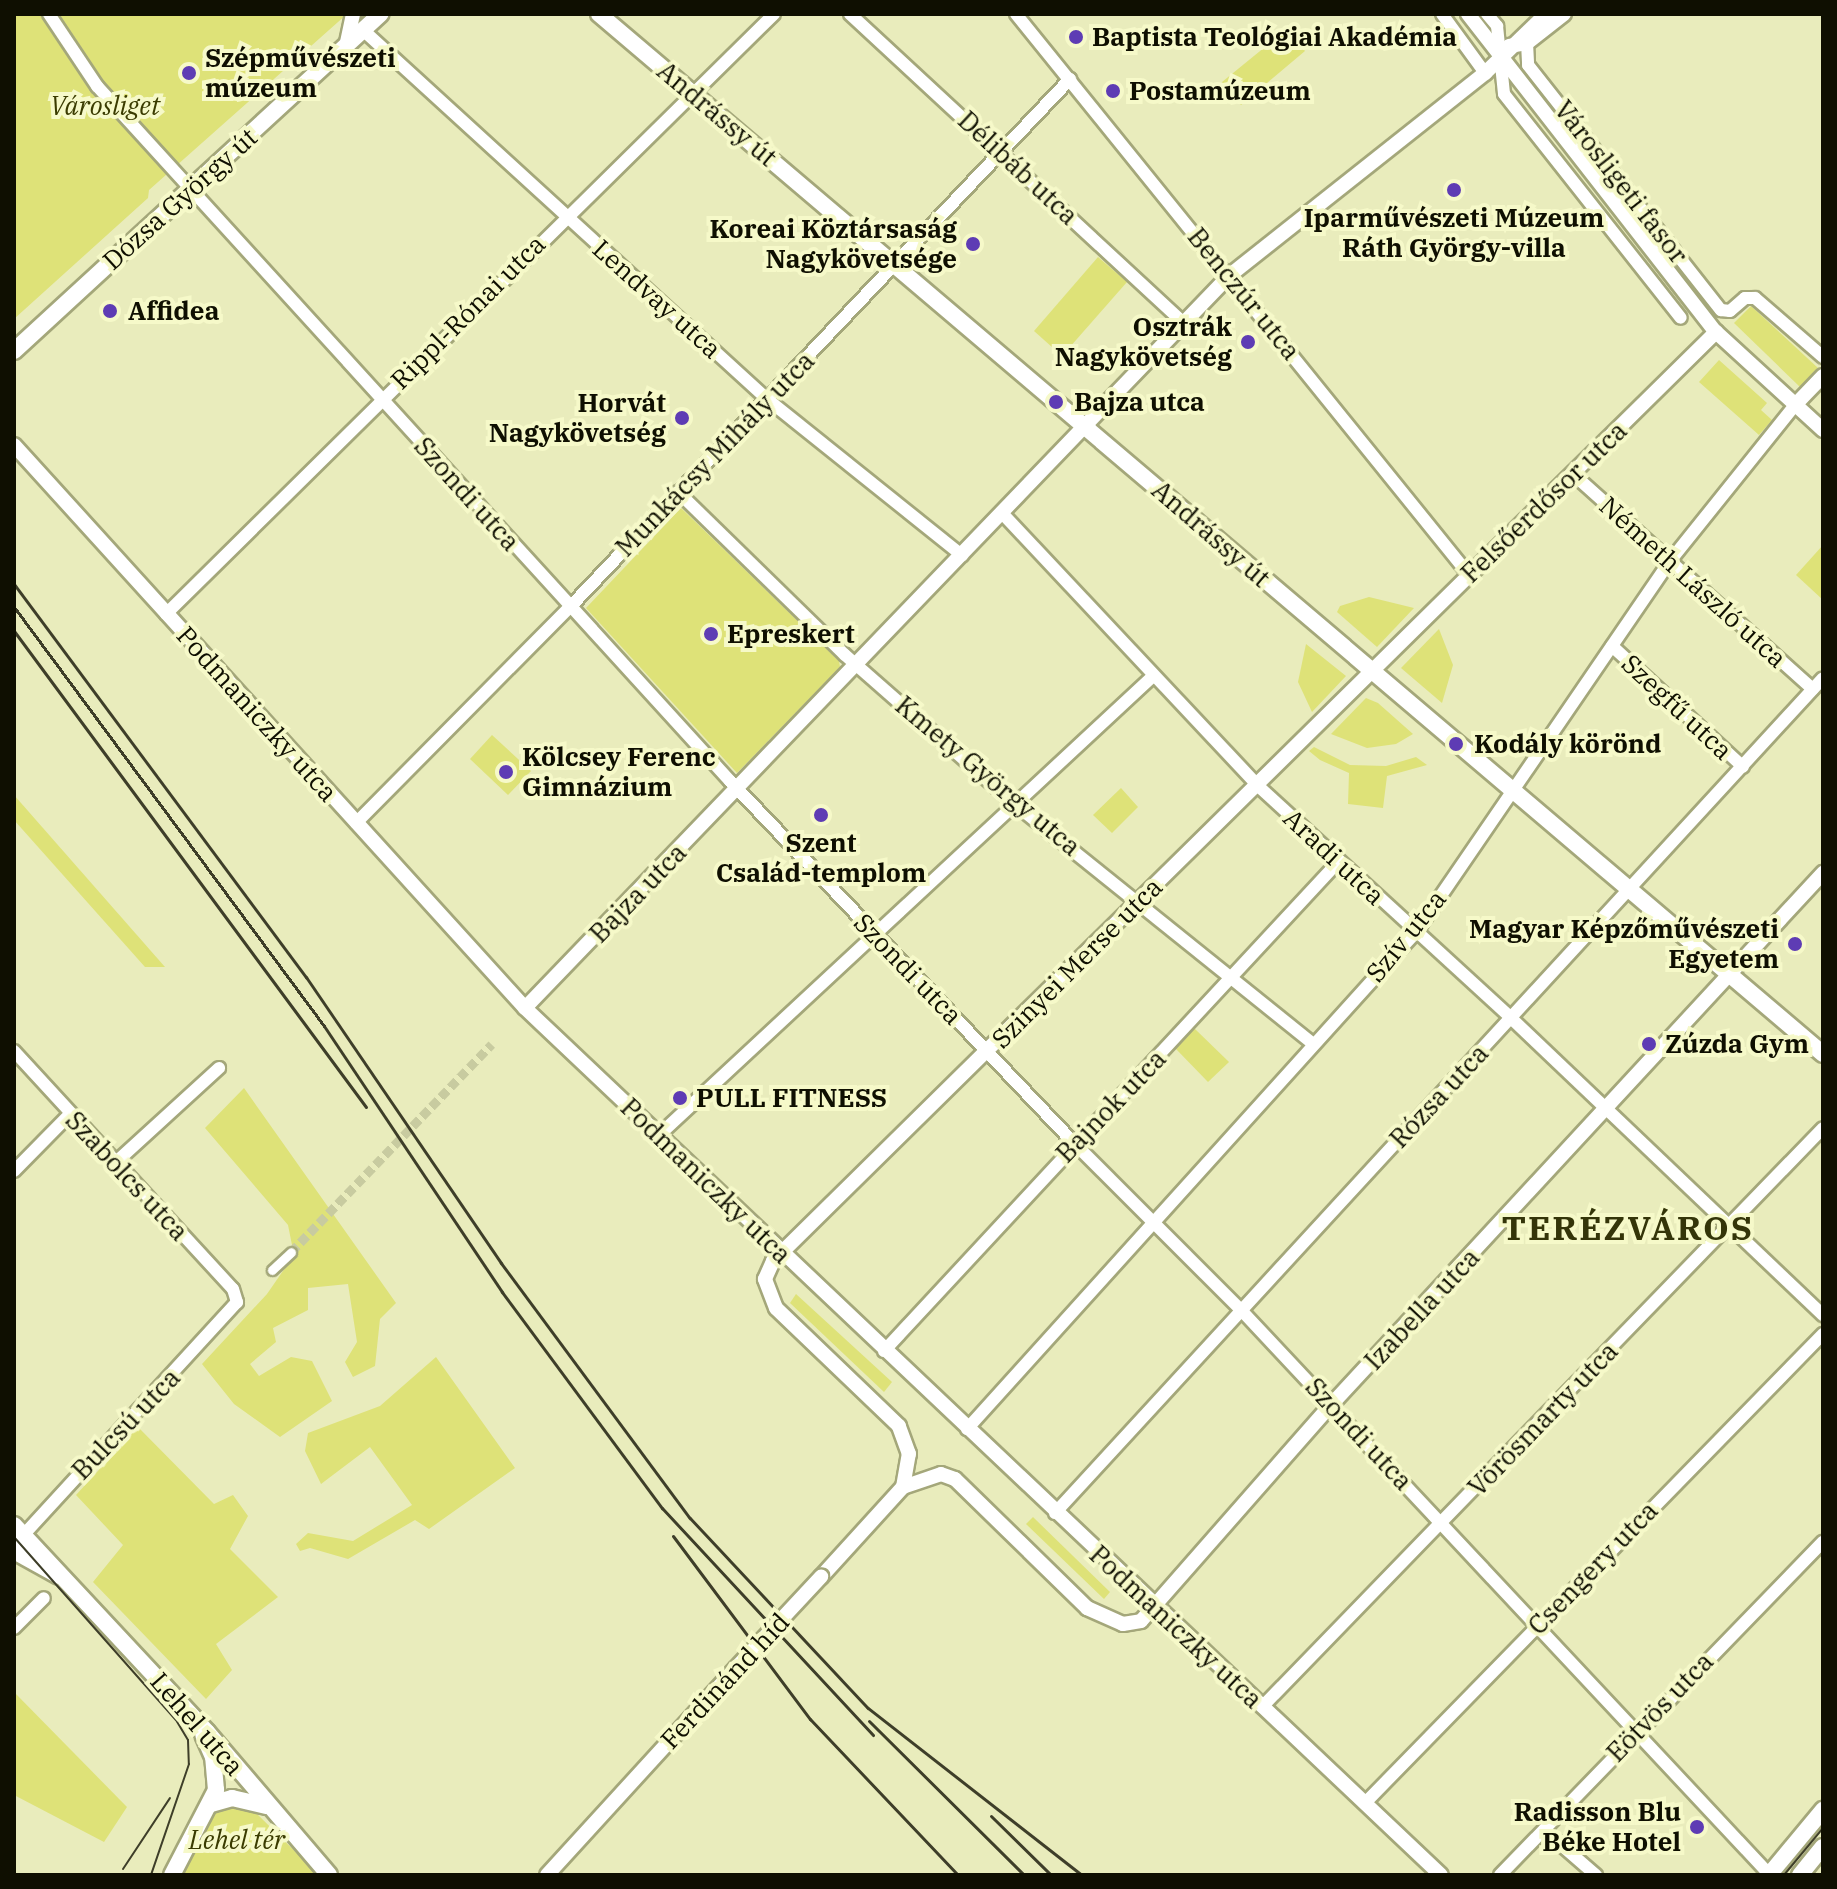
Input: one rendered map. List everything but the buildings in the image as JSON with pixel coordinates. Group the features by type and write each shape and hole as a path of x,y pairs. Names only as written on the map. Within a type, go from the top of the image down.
{"main road":[{"name":"Dózsa György út","path":"14,351 380,14"},
{"name":"Andrássy út","path":"599,14 1823,1054"},
{"name":"Lehel utca","path":"16,1539 60,1577 193,1716 266,1806 329,1875"},
{"path":"172,1875 211,1804 216,1780 213,1757 193,1716"},
{"path":"211,1804 232,1798 266,1806"},
{"path":"1770,1875 1823,1810"},
{"path":"1800,1875 1823,1847"}],"street":[{"name":"Szondi utca","path":"49,14 78,64 738,790 1075,1144 1242,1311 1770,1875"},
{"path":"346,47 353,14"},
{"name":"Rippl-Rónai utca","path":"166,614 672,110 774,14"},
{"name":"Délibáb utca","path":"850,14 1184,323"},
{"name":"Benczúr utca","path":"1016,14 1470,576"},
{"path":"1442,14 1485,73"},
{"name":"Városligeti fasor","path":"1468,14 1504,50 1716,332 1823,430"},
{"name":"Városligeti fasor","path":"1487,14 1497,26 1504,50 1504,94 1681,318"},
{"name":"Bajza utca","path":"525,1008 738,790 1229,276 1485,73 1504,50 1546,14"},
{"path":"1504,50 1527,43 1564,14"},
{"name":"Lendvay utca","path":"363,30 767,399 962,555"},
{"name":"Városligeti fasor","path":"1527,43 1528,65 1721,310 1730,311 1745,298 1755,298 1823,357"},
{"name":"Munkácsy Mihály utca","path":"356,823 571,606 1070,79"},
{"name":"Városligeti fasor","path":"1657,287 1671,275"},
{"name":"Felsőerdősor utca","path":"1373,672 1716,332"},
{"path":"1796,404 1823,376"},
{"name":"Szív utca","path":"967,1429 1312,1043 1416,932 1670,561 1796,404"},
{"name":"Podmaniczky utca","path":"14,445 525,1008 1155,1608 1441,1875"},
{"name":"Németh László utca","path":"1573,474 1813,689"},
{"name":"Kmety György utca","path":"678,492 858,665 1016,805 1140,901 1312,1043"},
{"name":"Aradi utca","path":"1002,513 1257,785 1511,1018 1823,1315"},
{"name":"Szegfű utca","path":"1612,646 1743,767"},
{"name":"Szinyei Merse utca","path":"781,1254 1373,672"},
{"path":"658,1136 872,933 1016,805 1153,676"},
{"name":"Rózsa utca","path":"1055,1513 1823,678"},
{"name":"Bajnok utca","path":"884,1351 1075,1144 1234,979 1339,861"},
{"name":"Izabella utca","path":"1155,1608 1331,1405 1609,1110 1823,873"},
{"name":"Szabolcs utca","path":"14,1051 233,1289 237,1302"},
{"path":"115,1163 219,1068"},
{"path":"14,1171 70,1114"},
{"name":"Vörösmarty utca","path":"1262,1707 1823,1128"},
{"path":"272,1270 291,1252"},
{"path":"781,1254 766,1272 767,1293 776,1308 899,1426 909,1454 901,1489"},
{"name":"Bulcsú utca","path":"16,1539 237,1302"},
{"name":"Csengery utca","path":"1365,1803 1823,1334"},
{"name":"Ferdinánd híd","path":"547,1875 901,1489 941,1474 955,1479 1101,1616 1134,1624 1155,1608"},
{"name":"Eötvös utca","path":"1500,1875 1635,1731 1823,1542"},
{"path":"14,1628 44,1598"},
{"path":"1544,1830 1596,1875"}],"green space":[{"name":"Városliget","path":"14,14 347,14 149,190 148,198 14,319"},
{"path":"1287,29 1305,51 1241,105 1222,82"},
{"path":"1098,257 1127,282 1062,356 1034,331"},
{"path":"1751,306 1818,368 1800,387 1734,323"},
{"path":"1719,360 1767,403 1761,410 1772,420 1759,435 1699,382"},
{"name":"Epreskert","path":"681,508 839,661 840,667 737,773 586,608"},
{"path":"1823,545 1823,600 1796,575"},
{"path":"1369,597 1414,608 1377,647 1337,612 1340,606"},
{"path":"1439,629 1453,665 1442,703 1401,668"},
{"path":"1306,644 1346,676 1312,712 1298,682"},
{"path":"1366,698 1378,703 1413,734 1396,744 1367,748 1331,734"},
{"path":"492,735 531,771 508,795 470,759"},
{"path":"1314,747 1350,765 1386,766 1416,757 1427,765 1387,776 1383,808 1348,804 1349,773 1320,760 1309,751"},
{"path":"1121,788 1138,807 1112,833 1093,815"},
{"path":"14,795 165,967 145,967 14,820"},
{"path":"1194,1028 1229,1062 1208,1082 1175,1048"},
{"path":"244,1088 396,1303 380,1319 375,1366 353,1377 345,1362 357,1342 348,1284 308,1288 308,1310 273,1328 276,1342 250,1364 259,1376 291,1357 312,1361 332,1401 280,1437 234,1404 202,1364 267,1294 294,1255 288,1225 205,1128"},
{"path":"796,1294 892,1382 884,1392 790,1303"},
{"path":"436,1357 515,1468 429,1529 415,1520 348,1559 310,1548 300,1551 296,1544 308,1533 353,1541 412,1505 370,1447 321,1484 305,1451 308,1433 380,1406"},
{"path":"138,1427 214,1504 233,1495 248,1516 230,1549 278,1597 216,1644 232,1670 206,1699 93,1582 123,1545 76,1495"},
{"path":"1033,1517 1110,1592 1104,1599 1026,1524"},
{"path":"14,1692 127,1807 104,1842 14,1795"},
{"name":"Lehel tér","path":"248,1805 319,1875 182,1875 218,1807"}],"tunnel":[{"path":"291,1252 492,1044"}],"tram line":[{"path":"14,1537 176,1720 188,1740 189,1764 151,1875"},
{"path":"123,1869 170,1798"},
{"path":"1784,1875 1823,1828"}],"railway":[{"path":"14,584 306,977 501,1263 690,1518 868,1708 1082,1875"},
{"path":"14,607 324,1026 502,1292 662,1508 873,1735"},
{"path":"14,631 366,1107"},
{"path":"673,1536 810,1719 958,1875"},
{"path":"869,1721 1024,1875"},
{"path":"991,1816 1051,1875"}],"place":[{"name":"Baptista Teológiai Akadémia","path":"1076,37"},
{"name":"Szépművészeti múzeum","path":"189,73"},
{"name":"Postamúzeum","path":"1113,91"},
{"name":"Iparművészeti Múzeum Ráth György-villa","path":"1454,190"},
{"name":"Koreai Köztársaság Nagykövetsége","path":"973,244"},
{"name":"Affidea","path":"110,311"},
{"name":"Osztrák Nagykövetség","path":"1248,342"},
{"name":"Bajza utca","path":"1056,402"},
{"name":"Horvát Nagykövetség","path":"682,418"},
{"name":"Epreskert","path":"711,634"},
{"name":"Kodály körönd","path":"1456,744"},
{"name":"Kölcsey Ferenc Gimnázium","path":"506,772"},
{"name":"Szent Család-templom","path":"821,815"},
{"name":"Magyar Képzőművészeti Egyetem","path":"1795,944"},
{"name":"Zúzda Gym","path":"1649,1044"},
{"name":"PULL FITNESS","path":"680,1098"},
{"name":"Radisson Blu Béke Hotel","path":"1697,1827"}],"district":[{"name":"TERÉZVÁROS","path":"1628,1228"}]}
